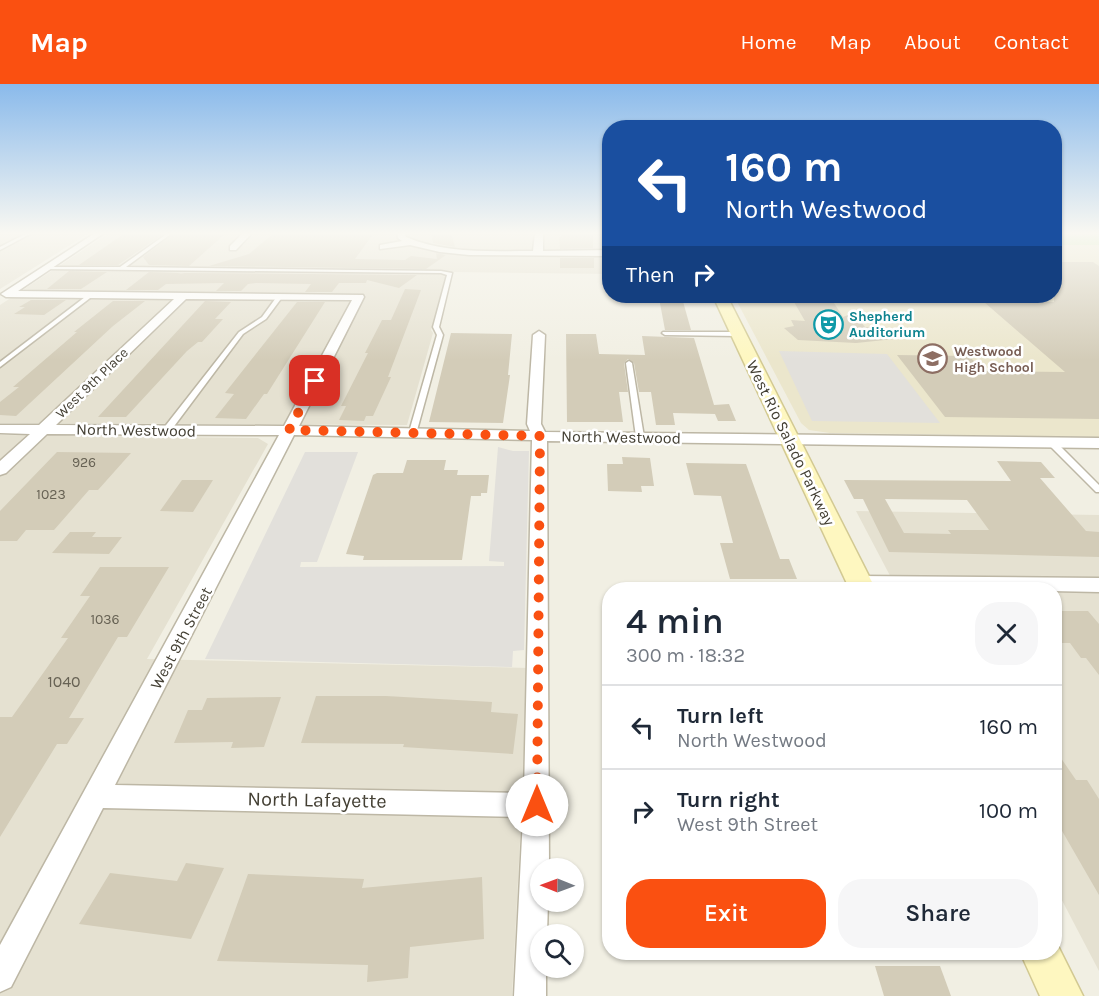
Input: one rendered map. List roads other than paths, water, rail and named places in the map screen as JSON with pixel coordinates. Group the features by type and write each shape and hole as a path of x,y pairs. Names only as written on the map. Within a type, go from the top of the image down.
{"main road":[{"name":"West Rio Salado Parkway","path":"723,303 859,582"},
{"path":"1044,960 1062,996"}],"street":[{"path":"3,296 34,276"},
{"name":"West 9th Place","path":"0,470 184,295"},
{"path":"3,296 280,296"},
{"name":"West 9th Street","path":"0,976 358,297 280,296"},
{"path":"530,996 537,805 540,436 534,424 538,335"},
{"name":"North Westwood","path":"0,429 289,430 1099,444"},
{"path":"1062,585 1099,585"},
{"name":"North Lafayette","path":"96,796 537,805"}],"lane":[{"path":"413,432 440,335 436,327 450,276"},
{"path":"0,365 91,295"},
{"path":"166,431 241,333 264,318 280,296"},
{"path":"665,333 738,333"},
{"path":"629,363 640,437"},
{"path":"1052,443 1099,490"}],"place":[{"name":"Shepherd Auditorium","path":"828,324"},
{"name":"Westwood High School","path":"933,359"}]}
